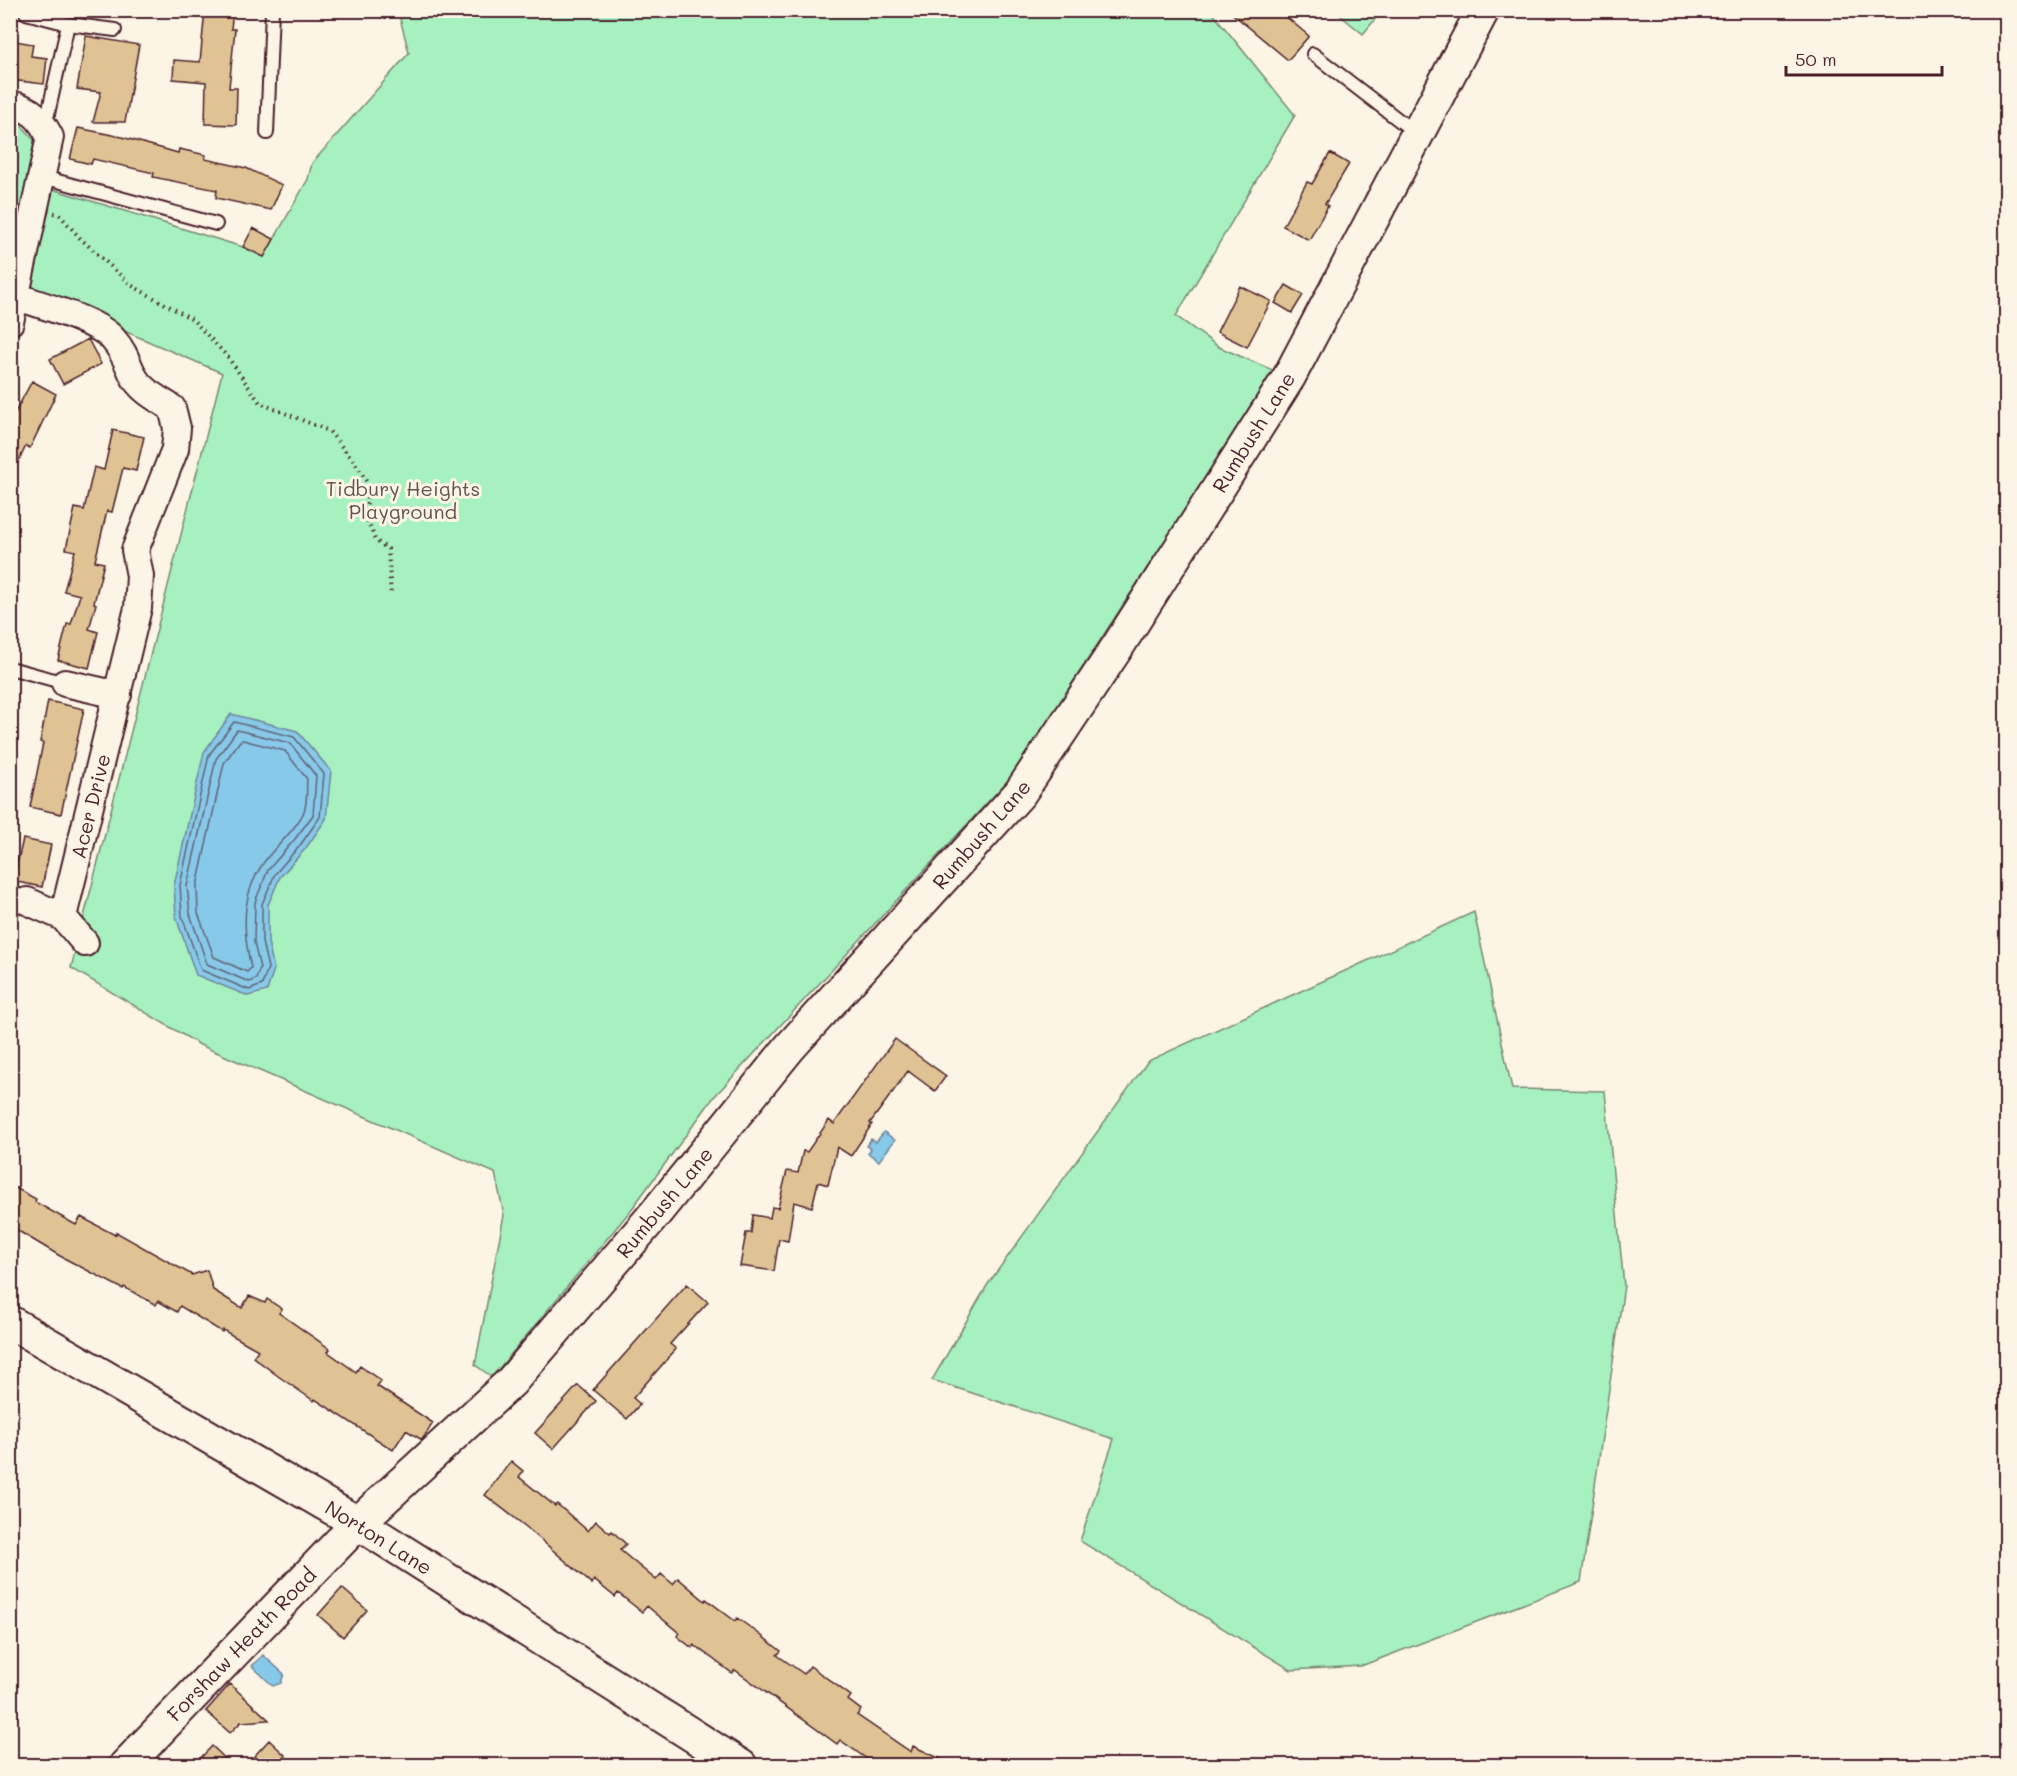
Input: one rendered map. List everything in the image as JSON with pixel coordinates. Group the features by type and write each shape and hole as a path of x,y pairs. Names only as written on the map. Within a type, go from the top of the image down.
{"street":[{"name":"Rumbush Lane","path":"358,1523 511,1382 654,1215 790,1047 1020,794 1118,646 1289,377 1483,10"},
{"path":"10,104 21,106 39,117 50,137 36,207 13,295 10,322"},
{"name":"Acer Drive","path":"13,295 90,324 112,337 127,358 134,377 147,392 171,408 177,428 175,449 135,550 140,576 138,608 63,917"},
{"path":"65,682 118,695"},
{"path":"19,895 63,917 85,943"},
{"name":"Norton Lane","path":"10,1322 358,1523 741,1766"},
{"name":"Forshaw Heath Road","path":"125,1766 358,1523"}],"lane":[{"path":"267,133 272,10"},
{"path":"26,14 68,24 116,30"},
{"path":"39,117 48,114 68,24"},
{"path":"1313,54 1417,134"},
{"path":"43,177 216,224"},
{"path":"10,668 65,682"}],"path":[{"path":"36,207 59,214 80,238 131,285 192,319 227,356 260,403 329,431 369,484 366,515 375,540 388,549 391,597"}],"green space":[{"name":"Tidbury Heights Playground","path":"398,11 1211,11 1295,115 1176,316 1219,347 1275,371 1012,776 714,1097 631,1210 492,1377 475,1365 504,1215 495,1173 200,1045 71,968 222,373 38,294 30,282 52,189 243,247 264,257 308,179 312,163 409,53"},
{"path":"1335,11 1382,11 1363,34"},
{"path":"11,118 18,121 34,140 28,194 11,248"},
{"path":"1474,912 1512,1089 1605,1091 1624,1286 1581,1582 1361,1666 1291,1670 1080,1541 1114,1439 932,1380 988,1284 1148,1061"}],"water":[{"path":"231,714 297,731 331,771 326,819 306,848 280,877 268,905 268,942 274,969 267,991 248,996 196,975 176,917 174,885 204,752"},
{"path":"884,1132 895,1140 879,1161 868,1153 871,1149 866,1146 871,1139 876,1142"},
{"path":"263,1655 284,1674 281,1683 273,1686 252,1666"}],"building":[{"path":"205,10 233,10 231,29 235,29 229,88 237,88 236,125 205,124 206,82 173,79 174,60 200,62"},
{"path":"1228,10 1278,10 1309,36 1288,60"},
{"path":"86,36 139,45 125,122 93,122 101,92 77,89"},
{"path":"10,40 33,44 31,56 47,58 44,84 10,80"},
{"path":"78,128 122,137 178,153 179,149 206,155 205,159 246,168 282,185 271,210 216,198 217,190 153,177 154,173 93,159 91,164 70,159"},
{"path":"1330,153 1349,164 1325,204 1328,206 1309,240 1283,226 1307,182 1312,184"},
{"path":"253,228 274,239 264,257 243,247"},
{"path":"1286,285 1303,295 1292,313 1275,303"},
{"path":"1240,286 1271,301 1247,347 1217,332"},
{"path":"88,339 101,364 63,384 50,359"},
{"path":"32,381 56,394 30,448 26,446 10,479 10,422"},
{"path":"113,430 144,437 136,471 123,468 112,512 107,511 95,561 104,563 89,629 98,632 89,668 58,660 67,624 71,624 80,595 64,591 75,551 66,549 75,508 84,510 94,467 104,470"},
{"path":"48,701 84,709 61,814 30,807 43,743 40,742"},
{"path":"23,839 51,845 42,887 13,881"},
{"path":"895,1039 946,1076 935,1091 908,1071 870,1123 872,1124 851,1156 837,1147 828,1185 818,1182 812,1207 794,1202 788,1241 779,1239 774,1271 740,1266 746,1233 751,1233 753,1215 770,1218 772,1207 778,1208 787,1171 798,1173 803,1151 807,1152 829,1120 834,1124"},
{"path":"10,1185 76,1225 81,1217 115,1235 116,1232 192,1275 207,1270 213,1290 242,1308 249,1296 265,1303 267,1299 282,1309 279,1313 330,1349 328,1352 356,1372 360,1366 381,1381 377,1386 433,1423 422,1440 406,1430 393,1450 278,1376 253,1357 258,1350 223,1330 222,1332 180,1306 177,1312 158,1301 156,1305 124,1287 123,1289 60,1256 10,1226"},
{"path":"687,1284 708,1302 670,1344 676,1349 633,1398 640,1404 627,1419 593,1390"},
{"path":"578,1385 596,1401 553,1449 535,1433"},
{"path":"511,1461 523,1471 519,1477 555,1506 557,1504 588,1531 596,1521 610,1533 612,1531 626,1544 620,1550 656,1580 661,1574 673,1584 678,1578 705,1601 706,1599 735,1621 737,1618 758,1633 781,1651 777,1655 804,1674 810,1666 851,1696 848,1700 861,1710 857,1715 911,1752 913,1746 956,1766 877,1766 840,1740 837,1744 735,1670 732,1673 694,1645 692,1648 677,1636 679,1633 647,1606 642,1612 618,1593 615,1597 594,1580 592,1584 485,1495"},
{"path":"342,1588 367,1610 343,1637 318,1615"},
{"path":"230,1684 269,1720 241,1722 230,1733 206,1711"},
{"path":"269,1740 286,1756 278,1766 245,1766"},
{"path":"212,1746 233,1766 193,1766"}]}
